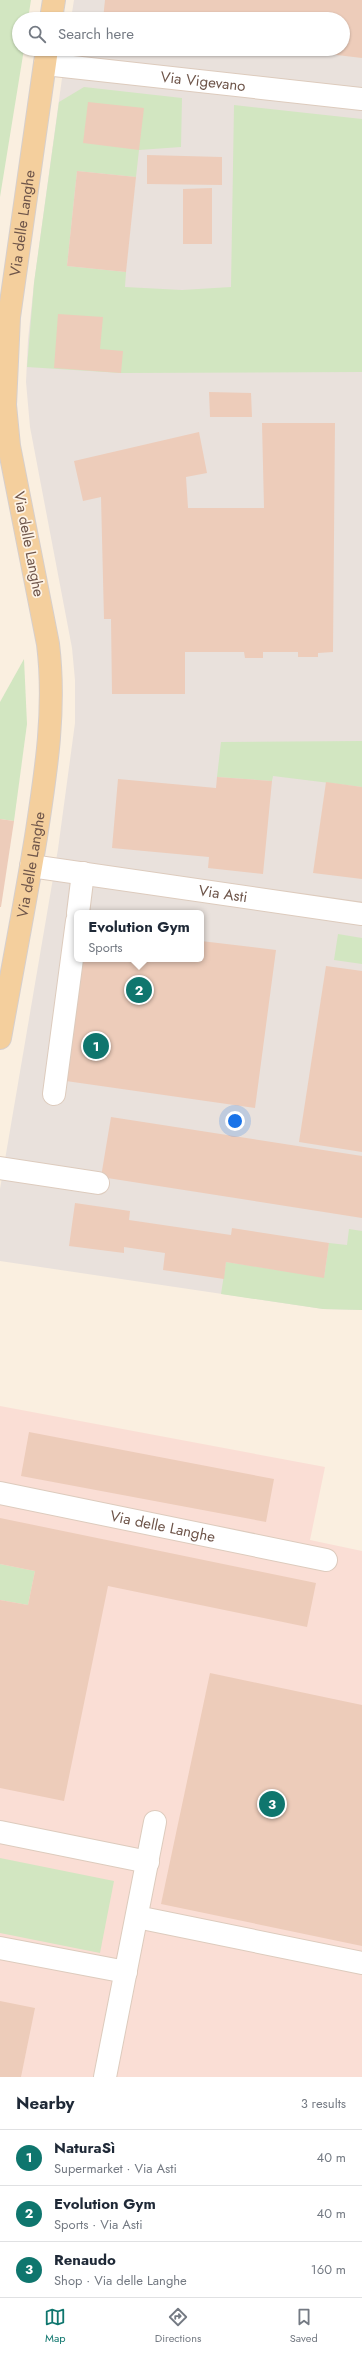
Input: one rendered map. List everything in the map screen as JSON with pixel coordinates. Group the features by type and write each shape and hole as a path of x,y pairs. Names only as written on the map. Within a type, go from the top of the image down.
{"main road":[{"path":"52,12 54,0"},
{"name":"Via delle Langhe","path":"0,1038 31,866 50,735 52,676 42,609 9,446 5,405 9,317 46,56"}],"street":[{"name":"Via Vigevano","path":"46,56 362,99"},
{"name":"Via Asti","path":"31,866 362,914"},
{"path":"78,910 83,873"},
{"path":"54,1094 74,944"},
{"path":"0,1168 98,1183"},
{"name":"Via delle Langhe","path":"0,1493 326,1560"},
{"path":"105,2077 156,1822"},
{"path":"0,1832 148,1862"},
{"path":"137,1918 362,1963"},
{"path":"0,1948 126,1972"}],"shaded area":[{"path":"74,0 362,0 362,1310 323,1309 0,1261 0,1189 58,849 75,723 75,680 72,648 30,427 26,382 28,340 34,283 65,56 350,56 350,12 72,12"},
{"path":"0,1406 325,1467 310,1540 362,1551 362,2077 0,2077"}],"green space":[{"path":"0,0 31,0 29,12 12,12 12,56 23,56 0,197"},
{"path":"84,87 182,98 181,147 139,150 136,177 77,171 67,266 126,272 125,287 182,290 231,287 234,105 362,119 362,372 121,373 27,367 34,283 59,102"},
{"path":"24,659 27,724 14,821 0,819 0,702"},
{"path":"362,741 362,787 273,776 272,781 217,777 221,742"},
{"path":"338,934 362,938 362,964 334,960"},
{"path":"349,1229 362,1231 362,1310 323,1309 221,1294 226,1262 324,1277 329,1243 347,1245"},
{"path":"0,1564 35,1571 28,1605 0,1600"},
{"path":"0,1858 114,1881 100,1953 0,1933"}],"building":[{"path":"105,0 362,0 362,58 345,56 350,56 350,12 104,12"},
{"path":"88,102 144,108 139,150 83,143"},
{"path":"147,155 222,157 222,185 147,184"},
{"path":"77,171 136,177 126,272 67,266"},
{"path":"212,188 212,244 183,244 183,189"},
{"path":"58,314 103,317 100,349 123,351 121,373 54,368"},
{"path":"209,392 251,393 252,417 210,417"},
{"path":"262,423 335,423 333,652 318,653 318,657 298,657 298,652 263,652 263,658 245,658 244,652 185,652 185,694 112,694 111,619 104,619 101,497 83,501 74,461 199,432 207,473 186,477 188,508 264,508"},
{"path":"217,777 272,781 263,874 208,868 209,857 112,848 118,779 216,788"},
{"path":"326,782 362,787 362,879 313,873"},
{"path":"0,819 14,821 1,907 0,907"},
{"path":"204,941 276,950 255,1108 66,1081 83,962 204,962"},
{"path":"326,966 362,971 362,1152 299,1142"},
{"path":"111,1117 362,1156 362,1218 101,1177"},
{"path":"75,1203 130,1211 129,1220 231,1235 232,1228 329,1243 324,1278 226,1262 224,1279 163,1270 165,1253 124,1247 124,1253 69,1246"},
{"path":"29,1432 274,1479 266,1522 21,1476"},
{"path":"0,1518 316,1583 307,1627 108,1586 64,1801 0,1788 0,1600 28,1605 35,1571 0,1564"},
{"path":"210,1673 362,1705 362,1946 161,1904"},
{"path":"0,2001 35,2008 21,2077 0,2077"}],"place":[{"name":"Evolution Gym","path":"139,990"},
{"name":"NaturaSì","path":"96,1046"},
{"name":"Renaudo","path":"272,1804"}]}
